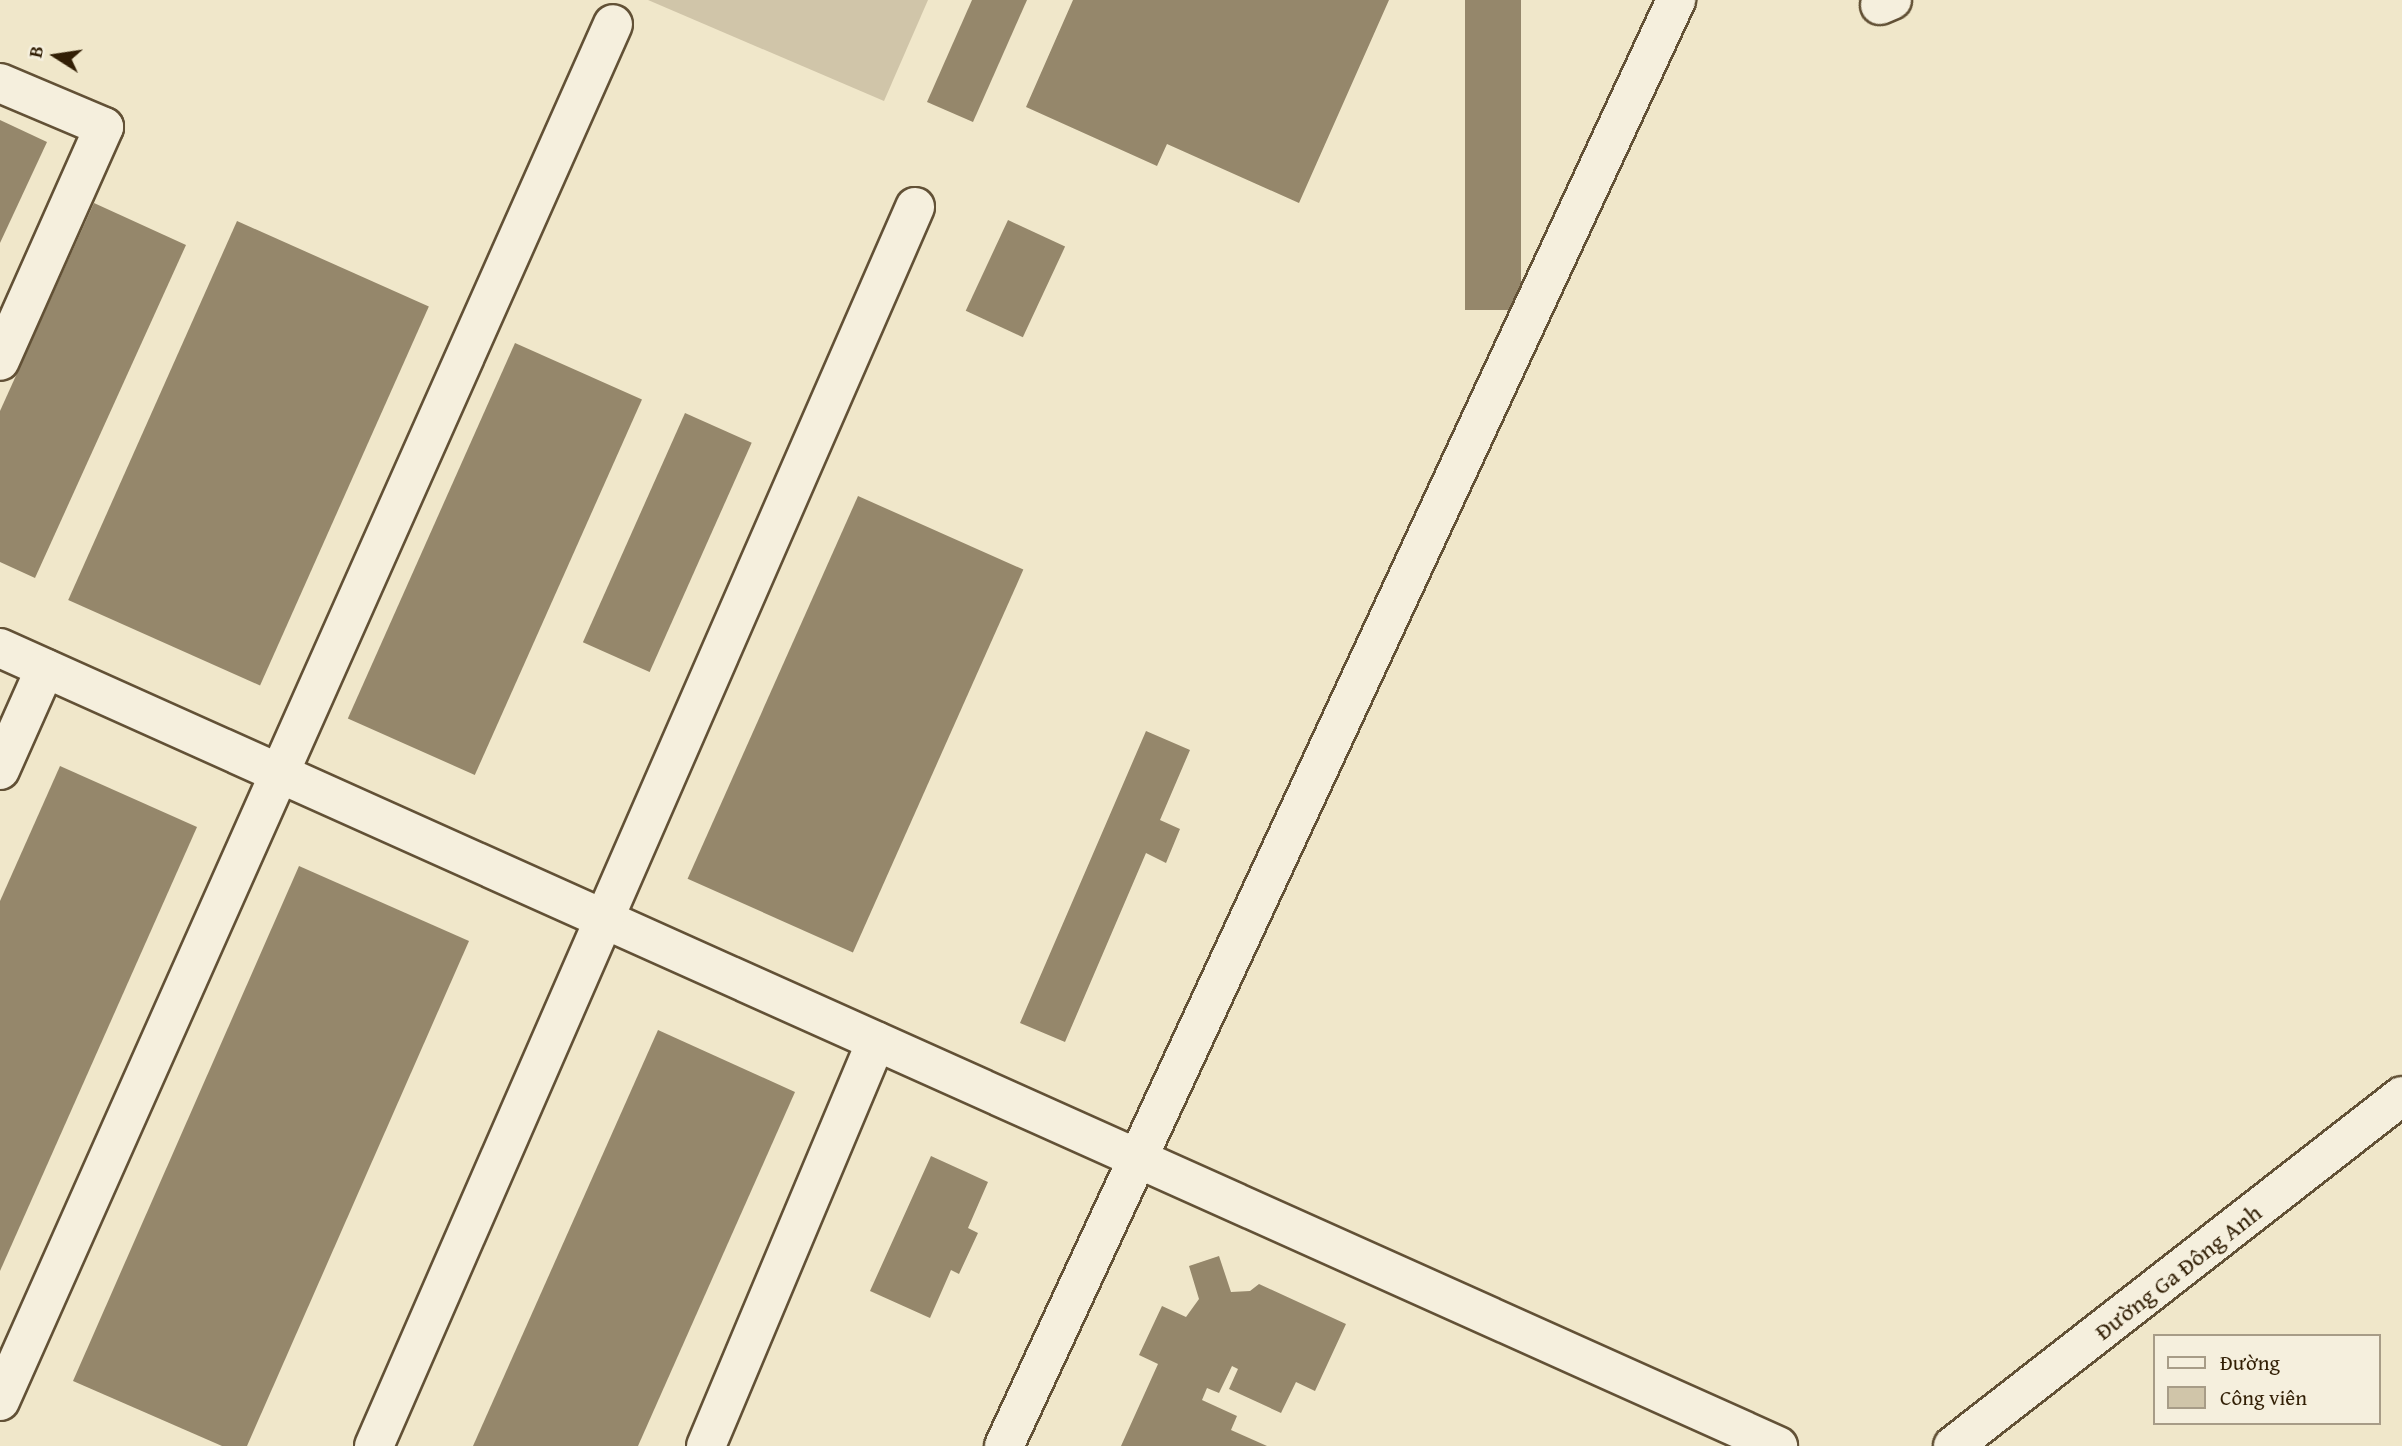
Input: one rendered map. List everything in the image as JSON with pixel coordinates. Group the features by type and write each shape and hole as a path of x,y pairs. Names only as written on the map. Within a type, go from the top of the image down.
{"street":[{"path":"1004,1446 1675,0"},
{"path":"0,1401 613,24"},
{"path":"0,83 104,127 0,361"},
{"path":"374,1446 915,207"},
{"path":"0,648 1779,1446"},
{"path":"0,770 45,668"},
{"path":"706,1446 876,1041"},
{"name":"Đường Ga Đông Anh","path":"1953,1446 2400,1102"}],"green space":[{"path":"648,0 928,0 884,101"}],"building":[{"path":"972,0 1027,0 973,122 927,102"},
{"path":"1073,0 1389,0 1299,203 1167,144 1157,166 1026,107"},
{"path":"1465,0 1521,0 1521,310 1465,310"},
{"path":"0,120 47,142 0,243"},
{"path":"94,203 186,245 35,578 0,562 0,411"},
{"path":"1008,220 1065,247 1023,337 966,311"},
{"path":"237,221 429,306 260,686 68,600"},
{"path":"515,343 642,400 475,775 348,718"},
{"path":"685,413 752,443 650,672 583,642"},
{"path":"858,496 1023,570 853,952 688,879"},
{"path":"1146,731 1190,750 1160,820 1180,829 1166,863 1146,853 1065,1042 1020,1023"},
{"path":"60,766 197,827 0,1271 0,901"},
{"path":"299,866 469,941 247,1446 222,1446 73,1381"},
{"path":"658,1030 795,1092 638,1446 473,1446"},
{"path":"931,1156 988,1182 968,1228 978,1233 959,1274 951,1270 930,1318 870,1291"},
{"path":"1219,1256 1231,1292 1250,1291 1259,1284 1346,1324 1315,1391 1296,1382 1281,1413 1229,1389 1238,1369 1232,1366 1219,1393 1207,1388 1202,1400 1237,1416 1231,1430 1267,1446 1121,1446 1158,1364 1139,1355 1162,1306 1186,1317 1199,1299 1189,1266"}]}
